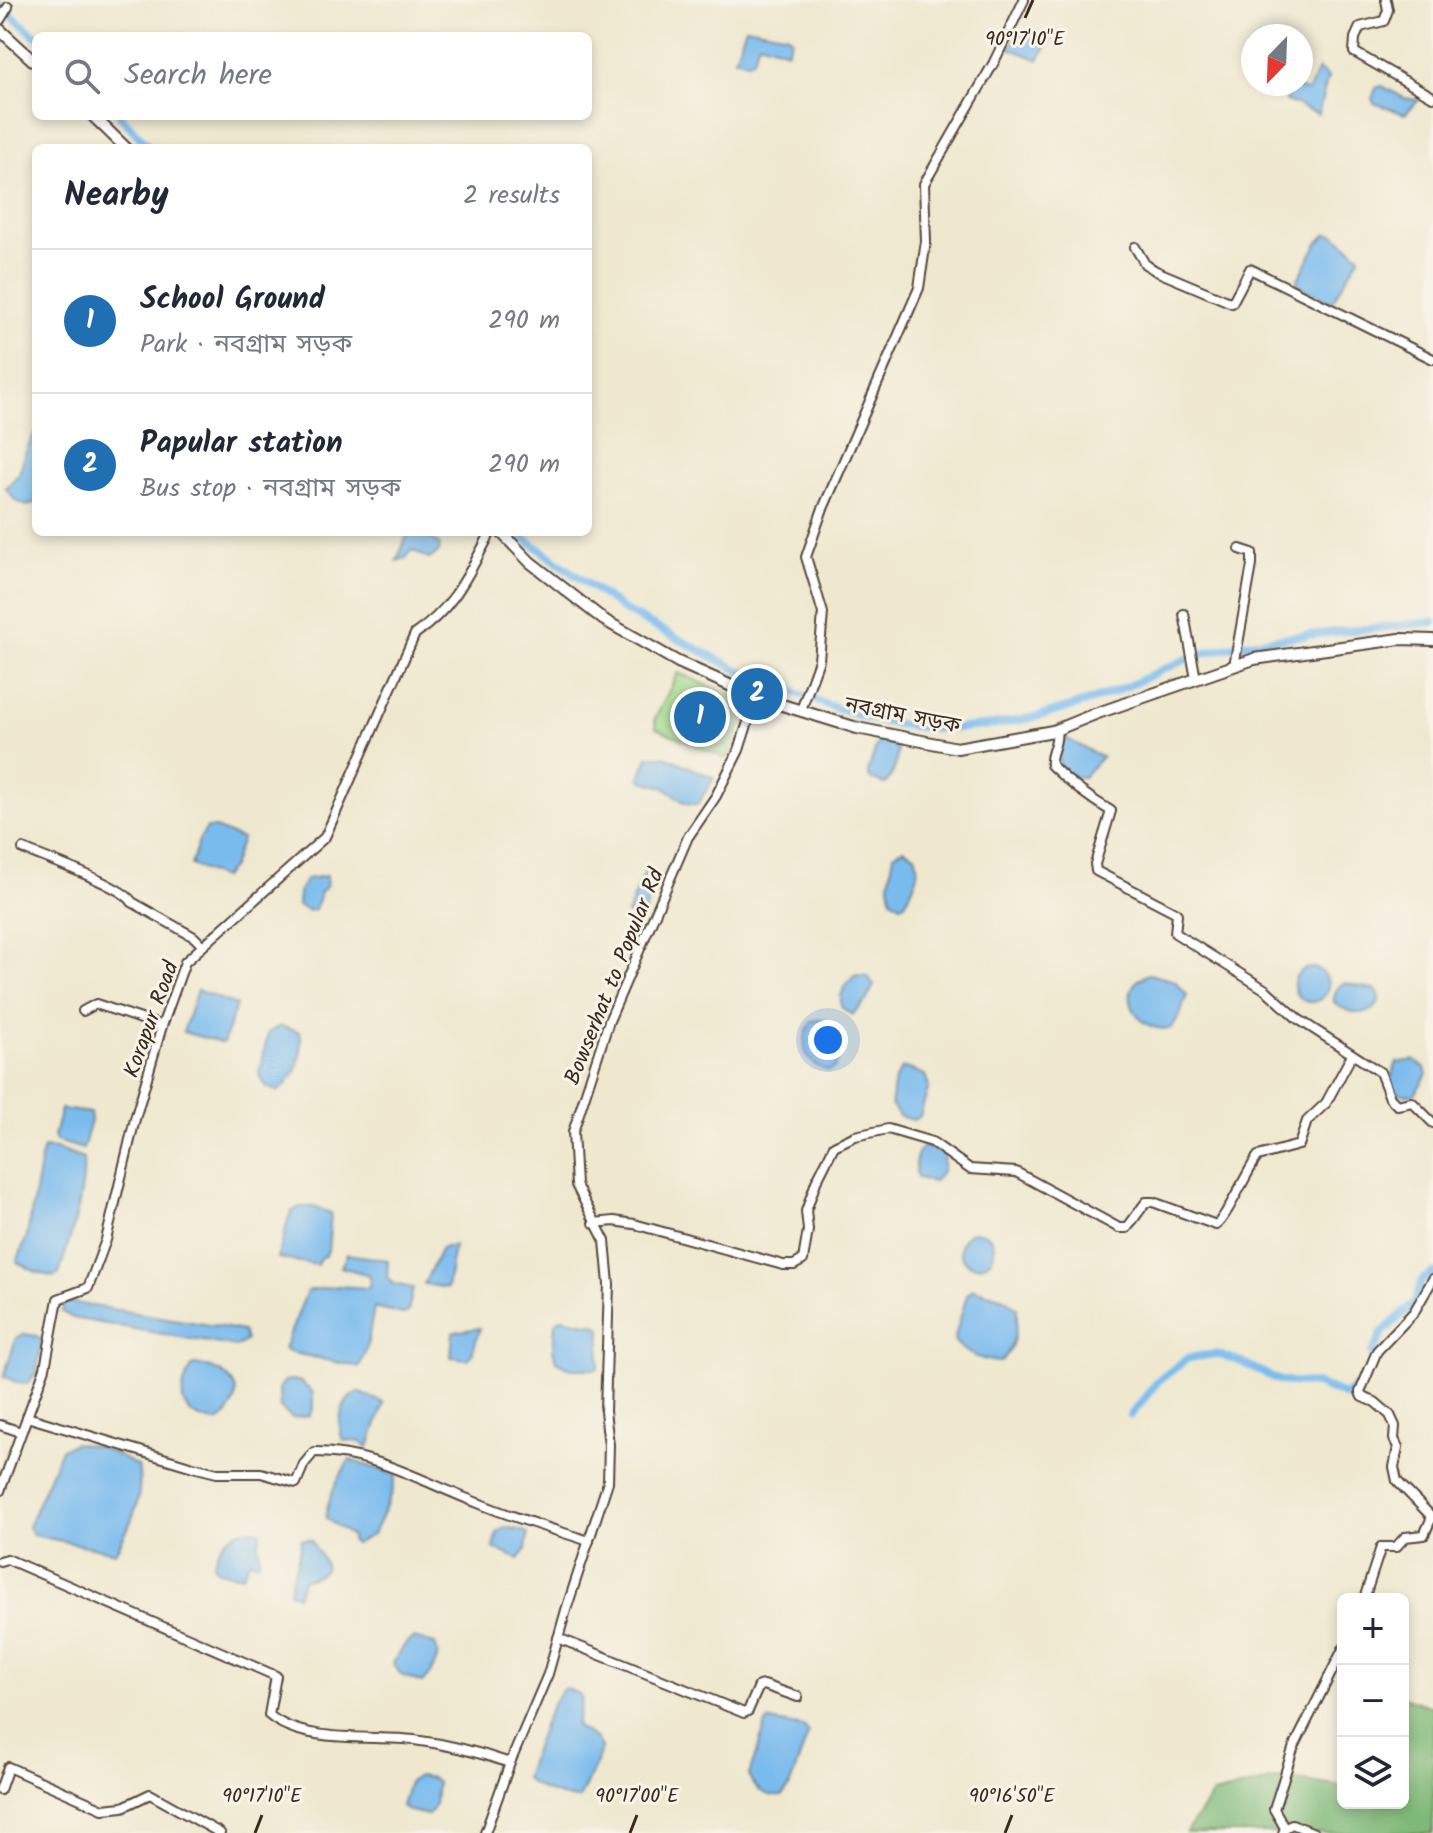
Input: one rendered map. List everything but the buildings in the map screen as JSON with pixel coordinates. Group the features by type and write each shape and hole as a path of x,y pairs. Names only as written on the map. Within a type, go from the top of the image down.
{"main road":[{"path":"4,34 32,59"},
{"path":"97,120 122,144"},
{"name":"নবগ্রাম সড়ক","path":"505,536 530,562 604,620 678,662 756,697 857,728 957,748 1056,730 1254,659 1400,639 1433,640"}],"street":[{"path":"801,710 819,660 823,613 806,557 822,511 919,288 926,241 924,184 993,64 1024,0"},
{"path":"1386,0 1388,10 1384,21 1360,27 1354,52 1433,97"},
{"path":"4,34 0,22 8,7"},
{"path":"1135,247 1145,264 1156,271 1232,303 1250,269 1433,359"},
{"name":"Korapur Road","path":"0,1491 45,1368 58,1299 88,1288 106,1240 135,1119 162,1026 185,962 325,837 415,634 435,621 453,601 489,536"},
{"path":"1234,666 1252,565 1252,553 1240,549"},
{"path":"1184,614 1196,679"},
{"name":"Bowserhat to Popular Rd","path":"485,1833 507,1779 510,1763 548,1674 608,1482 609,1445 605,1411 609,1284 605,1241 576,1185 573,1132 609,1021 688,837 716,796 739,750 756,697"},
{"path":"1056,730 1057,740 1050,758 1051,765 1076,784 1083,795 1111,811 1095,864 1096,871 1175,912 1175,933 1266,990 1298,1019 1380,1072 1390,1098 1397,1105 1412,1102 1433,1123"},
{"path":"23,849 128,895 132,902 194,937 203,946"},
{"path":"83,1011 96,1004 162,1026"},
{"path":"594,1223 634,1224 783,1265 794,1265 803,1260 808,1230 806,1211 834,1146 855,1136 888,1129 932,1142 970,1169 1016,1172 1119,1228 1127,1228 1146,1202 1216,1225 1222,1220 1258,1156 1299,1145 1307,1121 1326,1103 1352,1055"},
{"path":"1366,1593 1381,1547 1396,1547 1405,1537 1424,1535 1432,1517 1397,1481 1394,1467 1398,1454 1395,1426 1387,1411 1362,1397 1360,1388 1377,1351 1414,1312 1433,1279"},
{"path":"27,1417 217,1473 261,1473 296,1483 304,1464 314,1452 338,1451 362,1456 480,1504 589,1541"},
{"path":"0,1425 21,1432"},
{"path":"0,1561 7,1559 51,1576 276,1676 269,1715 276,1722 299,1731 444,1744 510,1763"},
{"path":"558,1638 744,1713 748,1711 759,1686 798,1697"},
{"path":"1314,1833 1292,1824 1284,1830 1274,1809 1293,1749 1337,1661"},
{"path":"0,1790 8,1767 103,1809 123,1807 150,1794 220,1833"}],"green space":[{"path":"678,673 748,702 729,755 725,758 656,728 655,719"},
{"path":"1409,1699 1433,1707 1433,1833 1186,1833 1213,1794 1284,1778 1337,1786 1337,1809 1409,1809"}],"water":[{"path":"746,27 789,35 792,39 787,51 759,42 753,59 748,62 735,58"},
{"path":"1028,32 1051,38 1039,60 1009,48 1019,34"},
{"path":"1318,69 1328,77 1318,114 1286,101 1288,96 1313,96 1313,81"},
{"path":"1382,86 1404,98 1419,100 1405,114 1374,103 1372,99 1376,88"},
{"path":"1327,234 1335,235 1360,256 1334,299 1329,302 1298,285 1297,281 1317,244"},
{"path":"32,439 32,504 27,506 15,500 6,488 19,474"},
{"path":"406,536 425,536 440,545 439,552 429,559 412,550 406,558 397,561"},
{"path":"1065,738 1102,757 1083,777 1067,774 1059,765 1059,752"},
{"path":"878,741 895,743 897,748 894,770 885,784 870,779 868,772"},
{"path":"648,757 667,757 714,778 698,804 685,802 665,788 642,780 640,777"},
{"path":"207,828 242,839 232,867 222,878 191,865 199,840"},
{"path":"903,849 915,855 918,868 914,886 901,905 891,899 889,883 894,854"},
{"path":"646,870 657,876 641,919 627,914"},
{"path":"327,876 326,887 319,893 315,909 309,911 298,906 299,891 306,879"},
{"path":"1311,968 1323,973 1328,985 1323,997 1311,1002 1299,997 1294,985 1299,973"},
{"path":"1149,974 1175,981 1187,995 1180,1015 1171,1028 1147,1024 1133,1008 1132,988"},
{"path":"855,975 867,976 874,985 866,1001 852,1015 841,1007 841,996"},
{"path":"1344,983 1376,990 1380,997 1377,1004 1367,1012 1346,1010 1334,1002 1337,988"},
{"path":"197,990 236,1005 223,1043 183,1032"},
{"path":"821,1019 839,1028 844,1038 835,1068 829,1071 813,1063 804,1045 812,1021"},
{"path":"280,1026 300,1032 301,1049 294,1073 278,1091 266,1087 259,1074 268,1033"},
{"path":"1414,1060 1425,1068 1427,1074 1415,1094 1401,1094 1393,1087 1394,1070 1397,1063"},
{"path":"901,1069 925,1075 929,1086 920,1116 913,1120 899,1116 891,1105 895,1079"},
{"path":"61,1109 90,1113 91,1121 83,1149 56,1141 54,1136"},
{"path":"922,1147 938,1149 944,1156 942,1172 934,1182 918,1178 916,1174 916,1162"},
{"path":"43,1148 56,1149 83,1159 76,1217 59,1274 54,1277 17,1262 27,1236"},
{"path":"300,1207 313,1207 331,1213 328,1251 317,1265 278,1258 289,1217 292,1211"},
{"path":"977,1232 989,1237 994,1249 989,1261 977,1266 965,1261 960,1249 965,1237"},
{"path":"454,1246 447,1288 424,1284 441,1248"},
{"path":"347,1254 388,1260 387,1277 393,1284 413,1288 408,1312 403,1314 374,1307 367,1347 359,1367 284,1349 307,1291 337,1286 369,1288 370,1275 341,1267"},
{"path":"973,1289 1004,1298 1017,1308 1014,1338 1000,1362 974,1356 954,1340 967,1295"},
{"path":"64,1303 243,1331 246,1340 236,1347 73,1318 62,1312"},
{"path":"561,1318 597,1325 601,1329 599,1367 571,1369 556,1361 553,1349 555,1323"},
{"path":"480,1328 472,1354 467,1359 451,1357 453,1332"},
{"path":"24,1334 37,1336 42,1341 36,1373 27,1384 4,1376 16,1338"},
{"path":"193,1365 210,1368 226,1376 235,1389 232,1407 217,1422 192,1414 184,1402 183,1387"},
{"path":"285,1381 301,1382 313,1393 313,1409 309,1416 292,1418 280,1408 279,1388"},
{"path":"358,1392 384,1403 366,1448 361,1442 343,1440 341,1434 340,1420 344,1406"},
{"path":"75,1443 100,1447 138,1466 138,1500 115,1552 33,1535 28,1527 61,1449"},
{"path":"350,1460 396,1475 392,1494 373,1534 355,1544 351,1536 326,1518 334,1488"},
{"path":"505,1527 528,1535 526,1550 519,1559 494,1549 497,1533"},
{"path":"253,1529 261,1532 258,1563 250,1560 242,1576 219,1571 213,1565 222,1544 238,1532"},
{"path":"301,1539 311,1540 324,1562 325,1570 303,1580 297,1596 289,1591"},
{"path":"414,1638 435,1644 437,1649 435,1665 422,1683 401,1675 393,1663 406,1643"},
{"path":"565,1688 579,1694 582,1699 576,1726 596,1739 601,1747 579,1799 550,1793 525,1778 547,1716"},
{"path":"769,1721 803,1727 809,1732 789,1787 782,1796 761,1792 749,1775"},
{"path":"418,1776 437,1782 435,1804 428,1815 406,1810 402,1806 409,1782"}],"waterway":[{"path":"0,6 32,33"},
{"path":"124,120 146,144"},
{"path":"522,536 625,611 744,673 802,695"},
{"path":"810,698 888,723 926,728 1000,724 1076,705 1205,653 1290,637 1433,622"},
{"path":"1372,1354 1382,1333 1415,1302 1422,1280 1433,1273"},
{"path":"1131,1415 1158,1381 1188,1358 1216,1354 1239,1361 1280,1381 1316,1384 1344,1395 1360,1384 1362,1378"}],"place":[{"name":"Papular station","path":"757,694"},
{"name":"School Ground","path":"700,717"}]}
